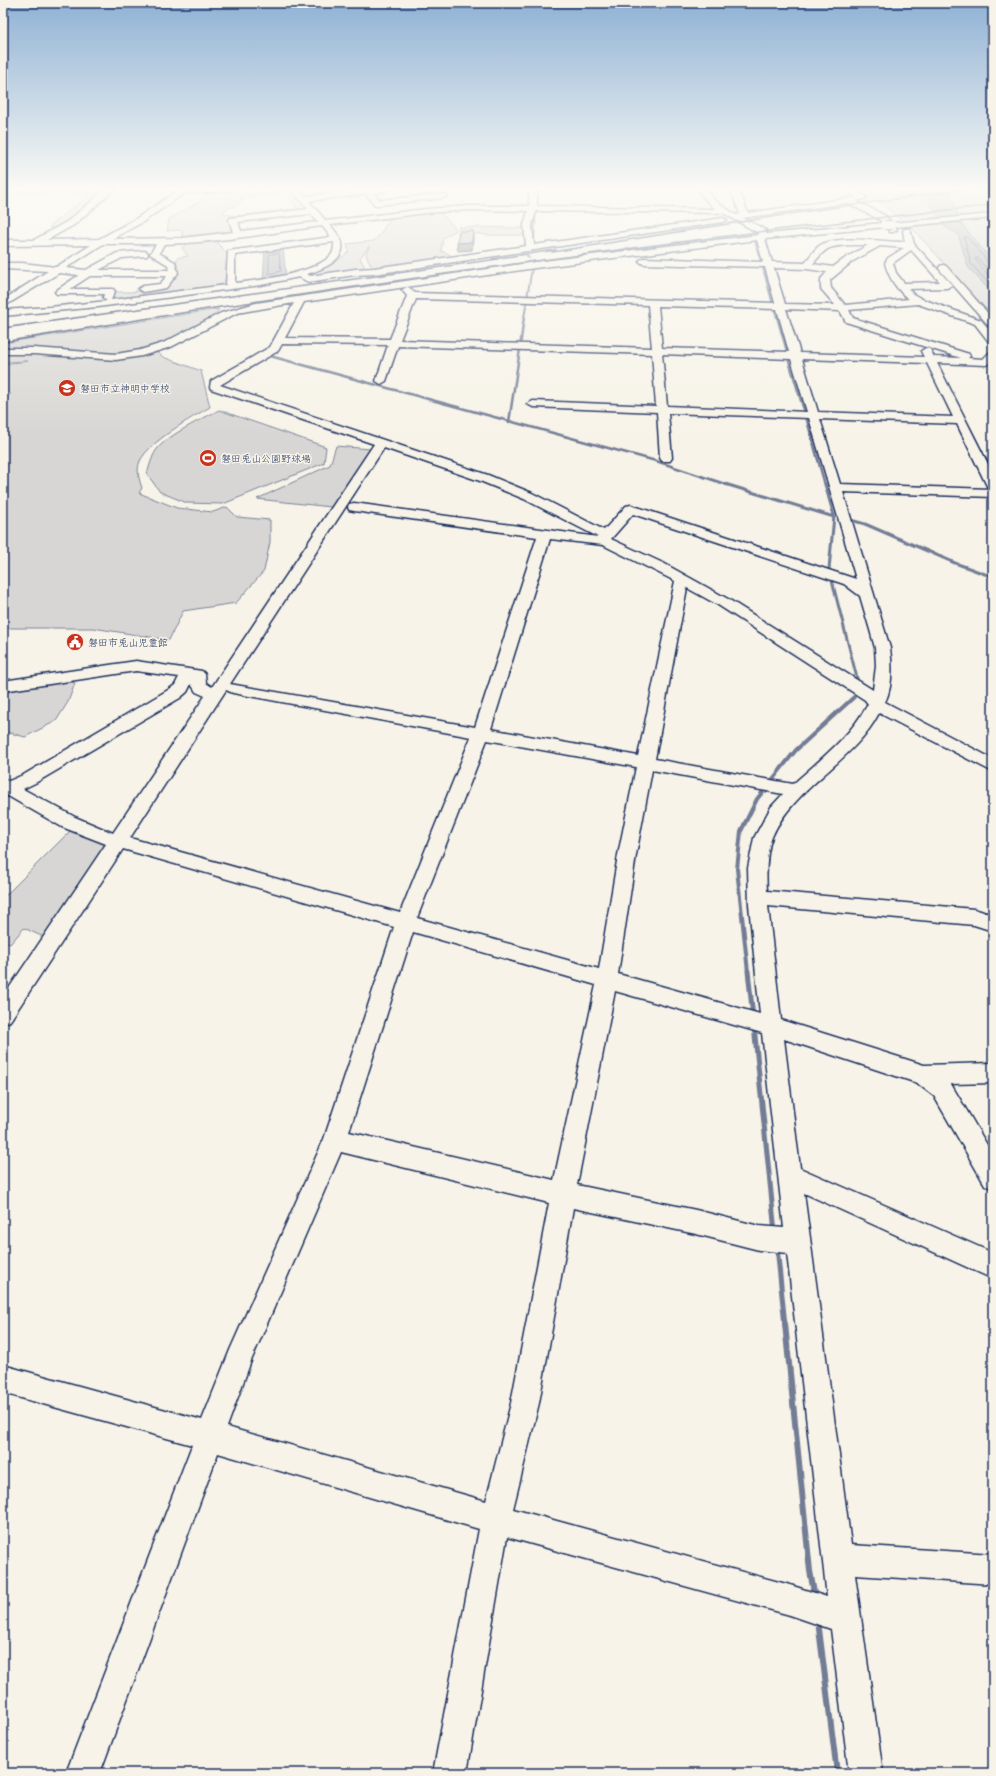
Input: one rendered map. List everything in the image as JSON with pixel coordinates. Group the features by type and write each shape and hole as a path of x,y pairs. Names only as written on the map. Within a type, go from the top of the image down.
{"street":[{"path":"3,304 56,271"},
{"path":"66,271 88,273 174,273"},
{"path":"92,271 60,292 113,291 107,296 110,302"},
{"path":"230,271 230,286"},
{"path":"3,313 49,310 230,286 300,274 307,271"},
{"path":"300,274 308,279 355,272 375,271"},
{"path":"3,351 34,351 116,356 142,354 167,346 234,311 301,299 491,271"},
{"path":"770,271 882,647 884,663 884,677 877,705 859,734 779,809 768,825 761,842 756,865 771,1026 845,1618 866,1773"},
{"path":"833,271 825,279 826,289 843,308 849,320 991,360"},
{"path":"891,271 910,296 919,301 978,322 993,340"},
{"path":"902,286 947,284 935,271"},
{"path":"945,271 993,325"},
{"path":"132,291 163,286 174,273"},
{"path":"381,381 410,293 653,303 843,308 919,301"},
{"path":"301,299 274,349 215,383 215,387 484,478 528,496 723,602 871,696 877,705 993,766"},
{"path":"653,303 666,458"},
{"path":"279,341 394,343 930,361 991,360"},
{"path":"921,341 993,486"},
{"path":"533,404 960,421"},
{"path":"3,1015 119,840 150,790 216,694 381,443"},
{"path":"835,488 993,493"},
{"path":"354,507 600,542 631,509 849,581 866,594"},
{"path":"83,1773 239,1359 335,1140 406,922 481,733 545,533"},
{"path":"450,1773 496,1519 525,1404 528,1380 563,1194 608,980 627,855 682,580"},
{"path":"3,686 136,666 197,674 197,683 201,688 216,694"},
{"path":"5,788 31,778 174,694 181,688 189,673"},
{"path":"232,688 798,791"},
{"path":"5,788 58,818 90,832 771,1026 924,1074 993,1073"},
{"path":"758,898 974,916 993,923"},
{"path":"924,1074 942,1089 993,1177"},
{"path":"335,1140 563,1194 696,1222 759,1238 798,1242"},
{"path":"790,1175 993,1266"},
{"path":"3,1379 210,1436 496,1519 790,1600 845,1618"},
{"path":"838,1559 993,1569"}],"shaded area":[{"path":"173,271 226,271 225,283 221,285 114,299 110,295 113,292 130,292 165,288"},
{"path":"319,271 367,271 307,276"},
{"path":"951,271 993,271 993,317"},
{"path":"219,309 211,322 155,351 163,357 201,371 210,407 161,438 145,454 140,461 138,468 142,488 139,493 177,508 213,512 227,507 237,517 270,520 270,542 264,571 236,603 183,611 169,640 93,628 3,628 3,398 11,394 3,392 3,364 28,361 3,362 3,343"},
{"path":"219,410 326,447 324,463 223,504 187,503 160,492 147,474 151,460 158,448 178,432"},
{"path":"336,446 370,449 331,507 257,499 330,465"},
{"path":"54,678 75,683 68,702 56,721 25,737 3,731 3,695 19,686"},
{"path":"75,826 111,839 52,941 24,928 10,944 3,941 3,898"}],"water":[{"path":"264,271 285,271 286,276 263,279"},
{"path":"972,271 993,271 993,294"}],"waterway":[{"path":"527,298 532,271"},
{"path":"764,271 773,305"},
{"path":"524,318 527,300"},
{"path":"774,308 777,318"},
{"path":"520,347 524,317"},
{"path":"777,317 788,355"},
{"path":"509,421 520,349"},
{"path":"270,356 509,421"},
{"path":"788,358 805,414"},
{"path":"806,417 825,485"},
{"path":"509,421 656,461 725,484"},
{"path":"725,484 834,517"},
{"path":"825,484 834,517"},
{"path":"834,517 829,569 859,686 857,693 853,698"},
{"path":"847,519 865,524 955,563 993,577"},
{"path":"748,972 737,869 741,831 757,799 796,750 853,698"},
{"path":"748,971 753,1017"},
{"path":"754,1026 775,1232"},
{"path":"777,1247 785,1325"},
{"path":"785,1324 810,1571 815,1598"},
{"path":"818,1621 837,1773"}],"railway":[{"path":"3,328 413,271"},
{"path":"3,342 250,302 463,271"}],"place":[{"name":"磐田市立神明中学校","path":"67,388"},
{"name":"磐田兎山公園野球場","path":"208,458"},
{"name":"磐田市兎山児童館","path":"75,642"}]}
